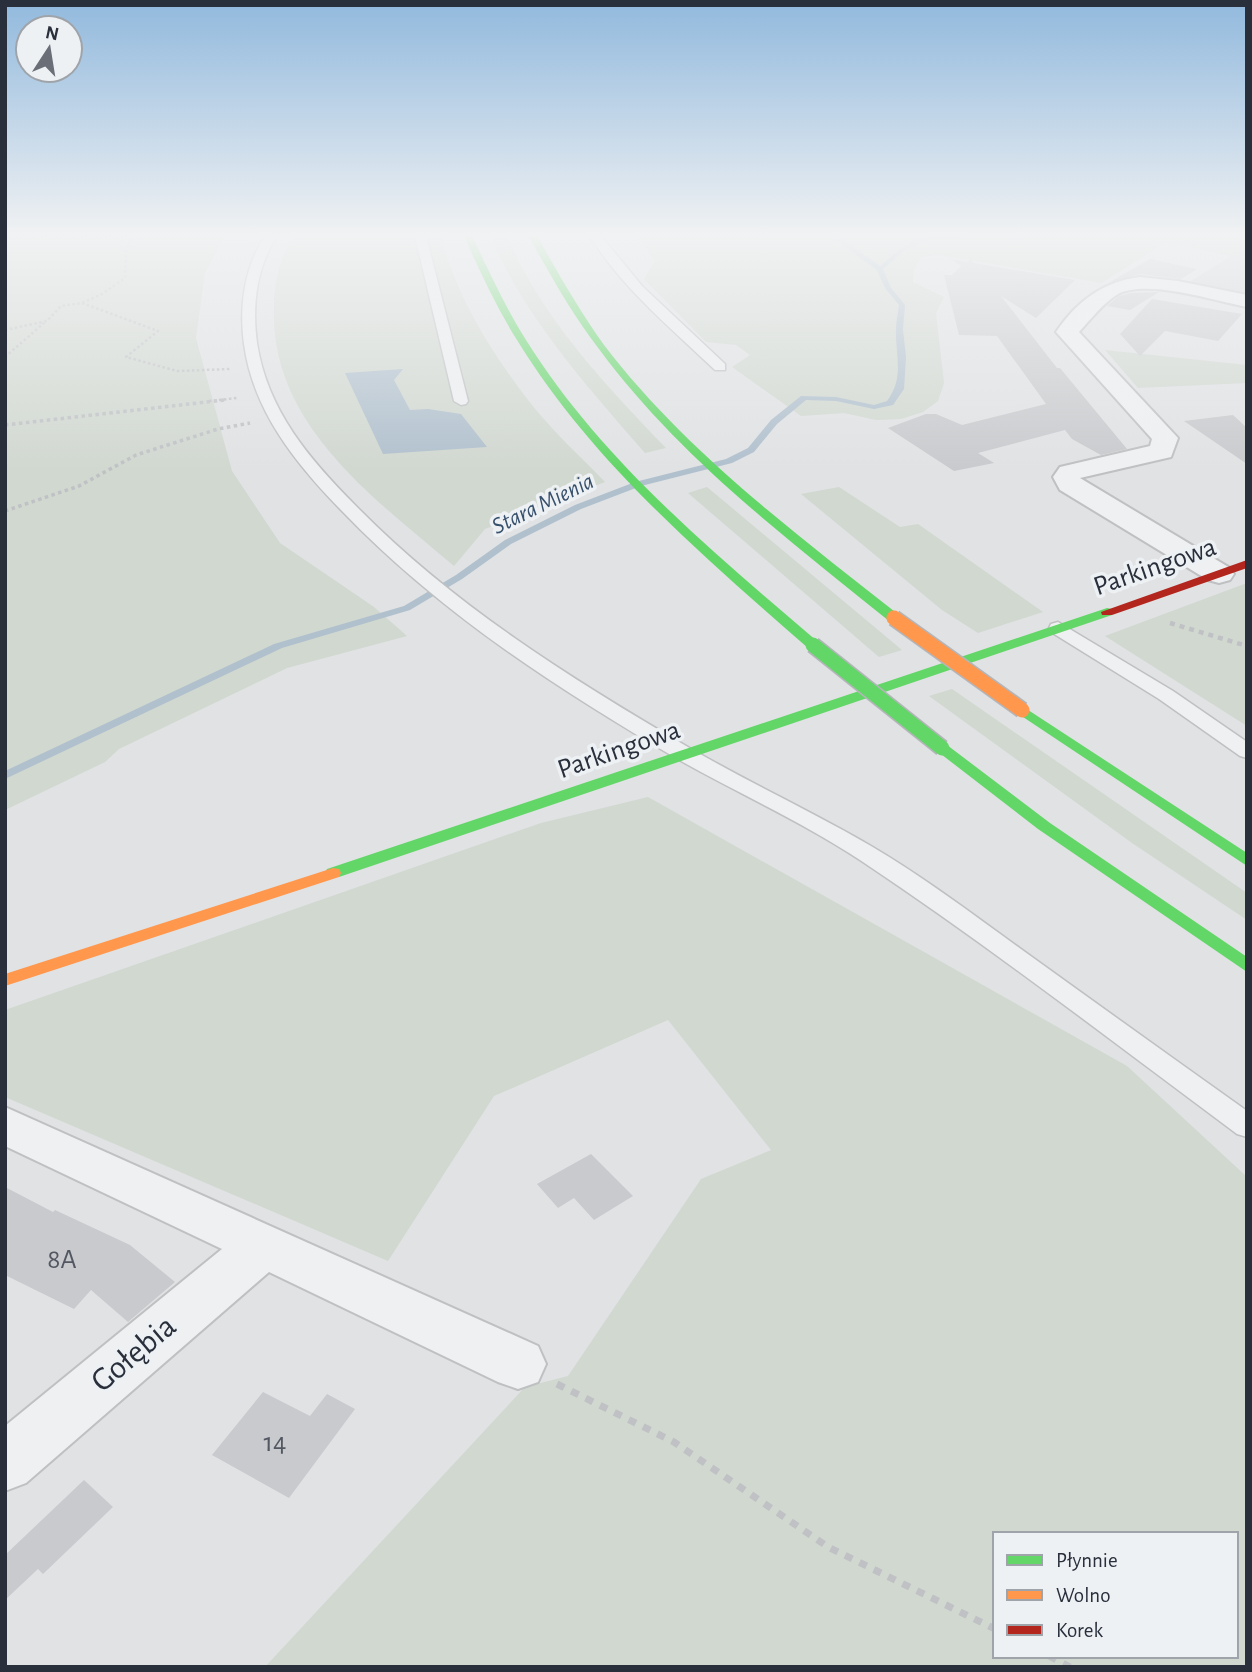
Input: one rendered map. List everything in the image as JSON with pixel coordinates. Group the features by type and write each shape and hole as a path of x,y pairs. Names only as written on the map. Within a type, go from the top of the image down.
{"main road":[{"path":"505,314 524,347 604,448 689,534 813,645 1044,825 1247,966"},
{"path":"577,314 652,407 692,446 763,510 894,618 1021,710 1247,861"},
{"name":"Parkingowa","path":"5,980 687,755 1247,564"}],"street":[{"path":"1086,314 1067,332 1166,438 1162,451 1069,473 1066,477 1070,484 1219,574"},
{"path":"5,1125 519,1364"},
{"name":"Gołębia","path":"5,1463 264,1245"}],"lane":[{"path":"248,314 254,368 275,419 318,477 369,531 464,613 566,681 687,755 864,852 956,914 1247,1126"},
{"path":"439,314 461,401"},
{"path":"663,314 720,367"},
{"path":"1058,628 1166,695 1247,752"}],"path":[{"path":"5,357 54,314"},
{"path":"112,314 158,331 127,356 177,371 254,368"},
{"path":"5,330 47,321"},
{"path":"5,425 265,395"},
{"path":"5,511 79,486 136,455 218,429 275,419"},
{"path":"1117,607 1247,646"},
{"path":"519,1364 674,1442 828,1547 993,1628"},
{"path":"1053,1658 1070,1667"}],"shaded area":[{"path":"5,314 199,314 196,338 232,471 280,543 374,607 407,636 287,668 119,749 105,762 5,810"},
{"path":"274,314 472,314 499,359 543,419 605,482 485,529 454,566 361,485 332,455 308,423 289,388 277,350"},
{"path":"533,314 551,314 598,375 666,448 645,453"},
{"path":"678,314 936,314 944,383 938,401 923,412 901,419 876,420 844,413 801,416 732,367 750,355 736,345 706,342"},
{"path":"1105,350 1247,365 1247,383 1138,388"},
{"path":"707,487 902,650 879,657 688,493"},
{"path":"839,487 900,527 918,524 1043,612 978,633 942,610 801,494"},
{"path":"1247,583 1247,726 1105,636"},
{"path":"952,689 1247,893 1247,920 1132,843 929,696"},
{"path":"648,797 1127,1066 1247,1177 1247,1667 265,1667 525,1387 568,1376 701,1179 771,1150 668,1020 494,1096 388,1261 5,1097 5,1010 541,823"}],"water":[{"path":"403,369 394,380 410,410 428,409 461,414 487,447 383,454 345,373"}],"building":[{"path":"954,314 1015,314 1057,368 1060,368 1127,449 1101,455 1072,439 1065,430 978,453 994,463 954,471 888,428 926,414 936,414 962,425 1046,404 997,336 959,335"},
{"path":"1138,314 1242,314 1218,341 1165,331 1140,356 1120,334"},
{"path":"1233,415 1247,428 1247,464 1184,421"},
{"path":"591,1154 633,1196 594,1220 574,1198 558,1208 537,1184"},
{"path":"5,1187 53,1212 55,1210 130,1245 175,1282 128,1322 91,1290 74,1309 5,1275"},
{"path":"263,1392 310,1416 327,1394 355,1409 289,1498 212,1455"},
{"path":"84,1480 113,1507 43,1574 38,1569 5,1600 5,1555"}],"waterway":[{"name":"Stara Mienia","path":"5,776 278,646 407,608 459,577 508,542 578,507 638,484 729,461 751,450 774,422 804,398 836,399 874,407 890,403 900,389 901,314"}],"traffic: fast":[{"path":"507,314 559,396 625,473 699,544 813,645"},
{"path":"579,314 603,349 635,387 704,459 778,525 894,618"},
{"path":"333,873 1107,612"},
{"path":"813,645 942,748"},
{"path":"1022,710 1247,861"},
{"path":"942,748 1044,826 1247,966"}],"traffic: slow":[{"path":"894,618 1022,710"},
{"path":"5,980 333,873"}],"traffic: jam":[{"path":"1107,612 1247,564"}]}
